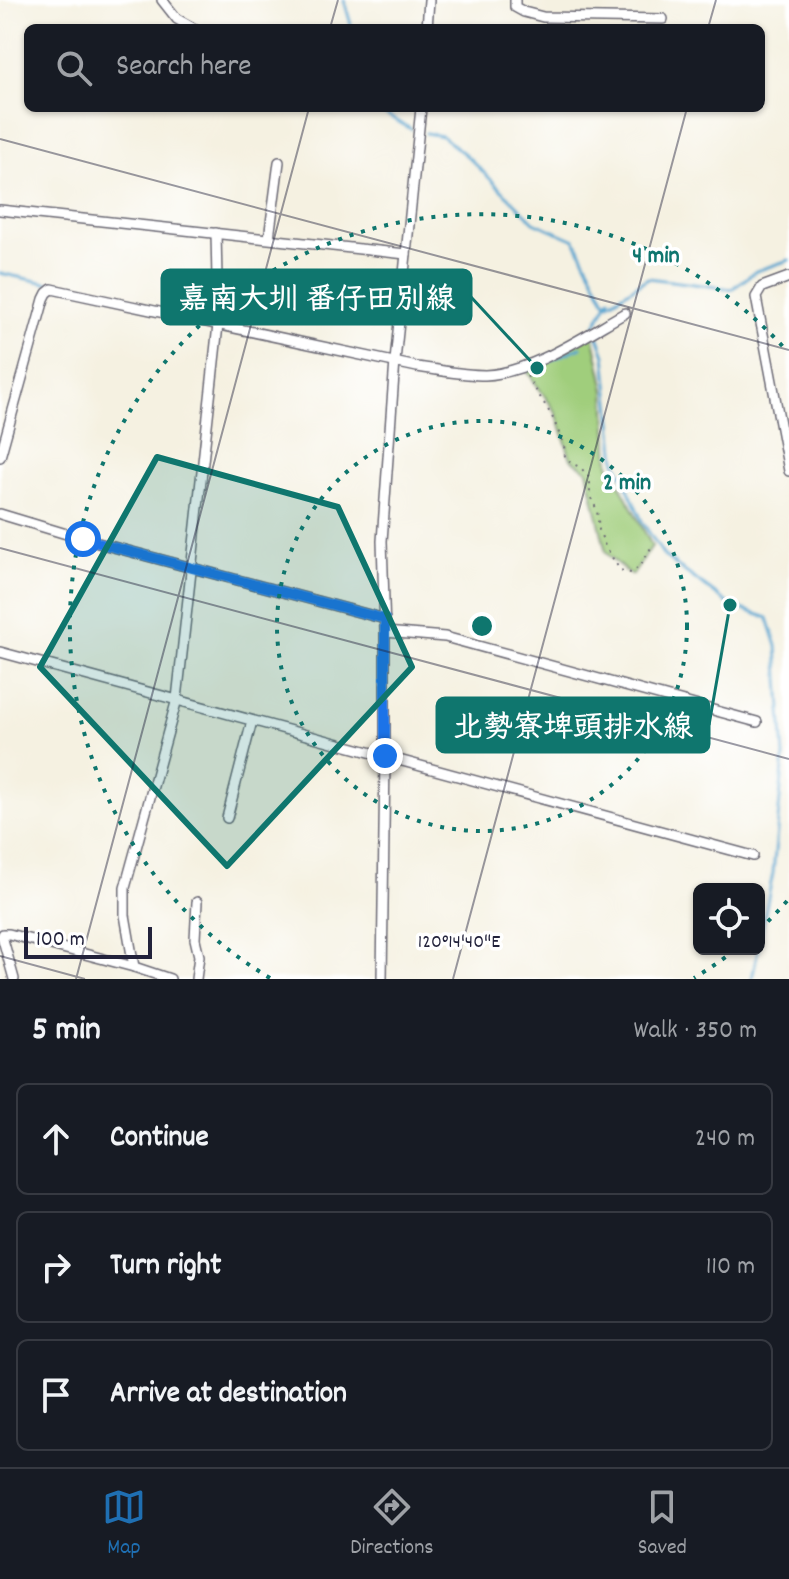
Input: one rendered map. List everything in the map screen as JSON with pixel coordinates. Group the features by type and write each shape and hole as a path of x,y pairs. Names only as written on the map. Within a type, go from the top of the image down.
{"street":[{"path":"162,0 177,19 186,24"},
{"path":"427,24 429,0"},
{"path":"515,0 515,7 543,17 663,19"},
{"path":"382,979 385,619 382,541 395,361 421,112"},
{"path":"269,238 279,162"},
{"path":"0,210 406,254"},
{"path":"134,967 125,915 125,888 177,699 218,325 216,233"},
{"path":"789,277 762,287 756,297 789,471"},
{"path":"0,457 5,420 44,299 52,289 395,361 485,375 522,368 575,343 625,313"},
{"path":"0,514 385,619"},
{"path":"385,632 445,637 757,722"},
{"path":"0,652 753,856"},
{"path":"227,818 252,721"},
{"path":"196,979 199,956 195,939 197,902"},
{"path":"14,979 3,934 170,979"}],"path":[{"path":"522,368 552,416 564,445 565,457 590,478 590,496 597,510 599,530 620,570 631,573 641,565 652,546"}],"highlighted area":[{"path":"157,457 338,507 412,667 227,866 40,667"}],"green space":[{"path":"593,334 605,390 609,464 652,546 633,575 606,553 587,470 571,459 556,412 526,370"}],"waterway":[{"path":"344,0 351,24"},
{"path":"383,112 411,129"},
{"path":"426,133 442,136 467,156 534,222 575,240 607,304"},
{"path":"609,303 648,278 732,289 756,271 789,260"},
{"path":"0,273 55,285"},
{"path":"595,325 610,298"},
{"path":"598,336 605,355 616,461 643,523 664,556 730,605 768,618 777,646 784,757 773,873 765,913"},
{"path":"530,369 581,347"},
{"path":"752,979 757,955"}],"place":[{"name":"嘉南大圳 番仔田別線","path":"537,368"},
{"name":"北勢寮埤頭排水線","path":"730,605"}],"route":[{"path":"83,539 385,619 385,756"}]}
